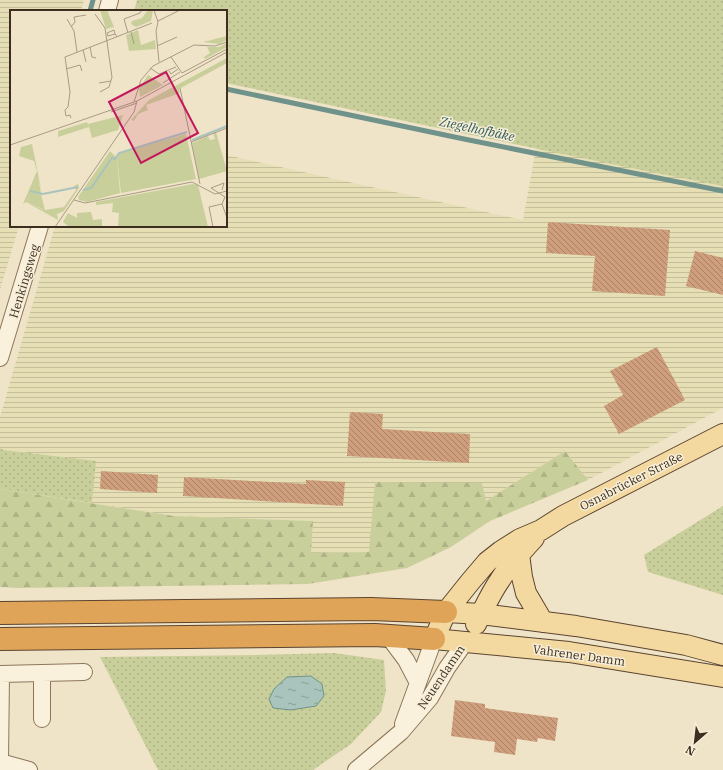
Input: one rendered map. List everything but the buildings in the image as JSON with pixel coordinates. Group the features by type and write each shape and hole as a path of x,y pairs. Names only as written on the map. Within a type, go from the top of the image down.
{"highway":[{"path":"0,613 371,608 446,612"},
{"path":"0,639 388,636 434,639"}],"main road":[{"name":"Osnabrücker Straße","path":"434,639 446,612 487,562 501,551 520,539 541,530 563,516 723,434"},
{"name":"Osnabrücker Straße","path":"466,641 500,579 519,554 541,530"},
{"path":"519,554 526,593 543,622"},
{"path":"446,612 481,614 576,626 686,645 723,655"},
{"name":"Vahrener Damm","path":"434,639 568,652 723,677"}],"street":[{"path":"107,10 110,0"},
{"name":"Henkingsweg","path":"0,358 40,227"},
{"name":"Neuendamm","path":"388,636 406,660 418,683"},
{"name":"Neuendamm","path":"401,732 434,639"},
{"name":"Neuendamm","path":"356,770 401,732 430,698 447,668 466,641"},
{"path":"29,770 0,762 1,674 84,672"},
{"path":"42,673 42,719"}],"shaded area":[{"path":"0,0 84,0 81,10 10,10 10,227 19,227 0,290"},
{"path":"536,148 723,185 723,408 588,480 565,451 486,501 369,552 311,553 313,521 174,516 92,503 95,461 2,450 0,448 0,417 55,227 227,227 227,155 523,220"}],"green space":[{"path":"137,0 723,0 723,186 536,149 227,83 227,10 134,10"},
{"path":"0,448 3,450 96,461 92,503 0,489"},
{"path":"565,451 588,480 490,521 451,547 407,568 308,584 0,587 0,489 174,516 313,521 311,553 369,552 375,482 482,483 486,501"},
{"path":"723,506 723,595 648,572 644,555"},
{"path":"334,653 384,660 386,691 381,712 351,744 313,770 158,770 100,657 255,655"}],"water":[{"path":"311,676 322,684 324,696 316,706 291,710 273,708 269,699 274,689 287,677"}],"waterway":[{"name":"Ziegelhofbäke","path":"90,10 93,0"},
{"name":"Ziegelhofbäke","path":"227,89 723,191"}]}
